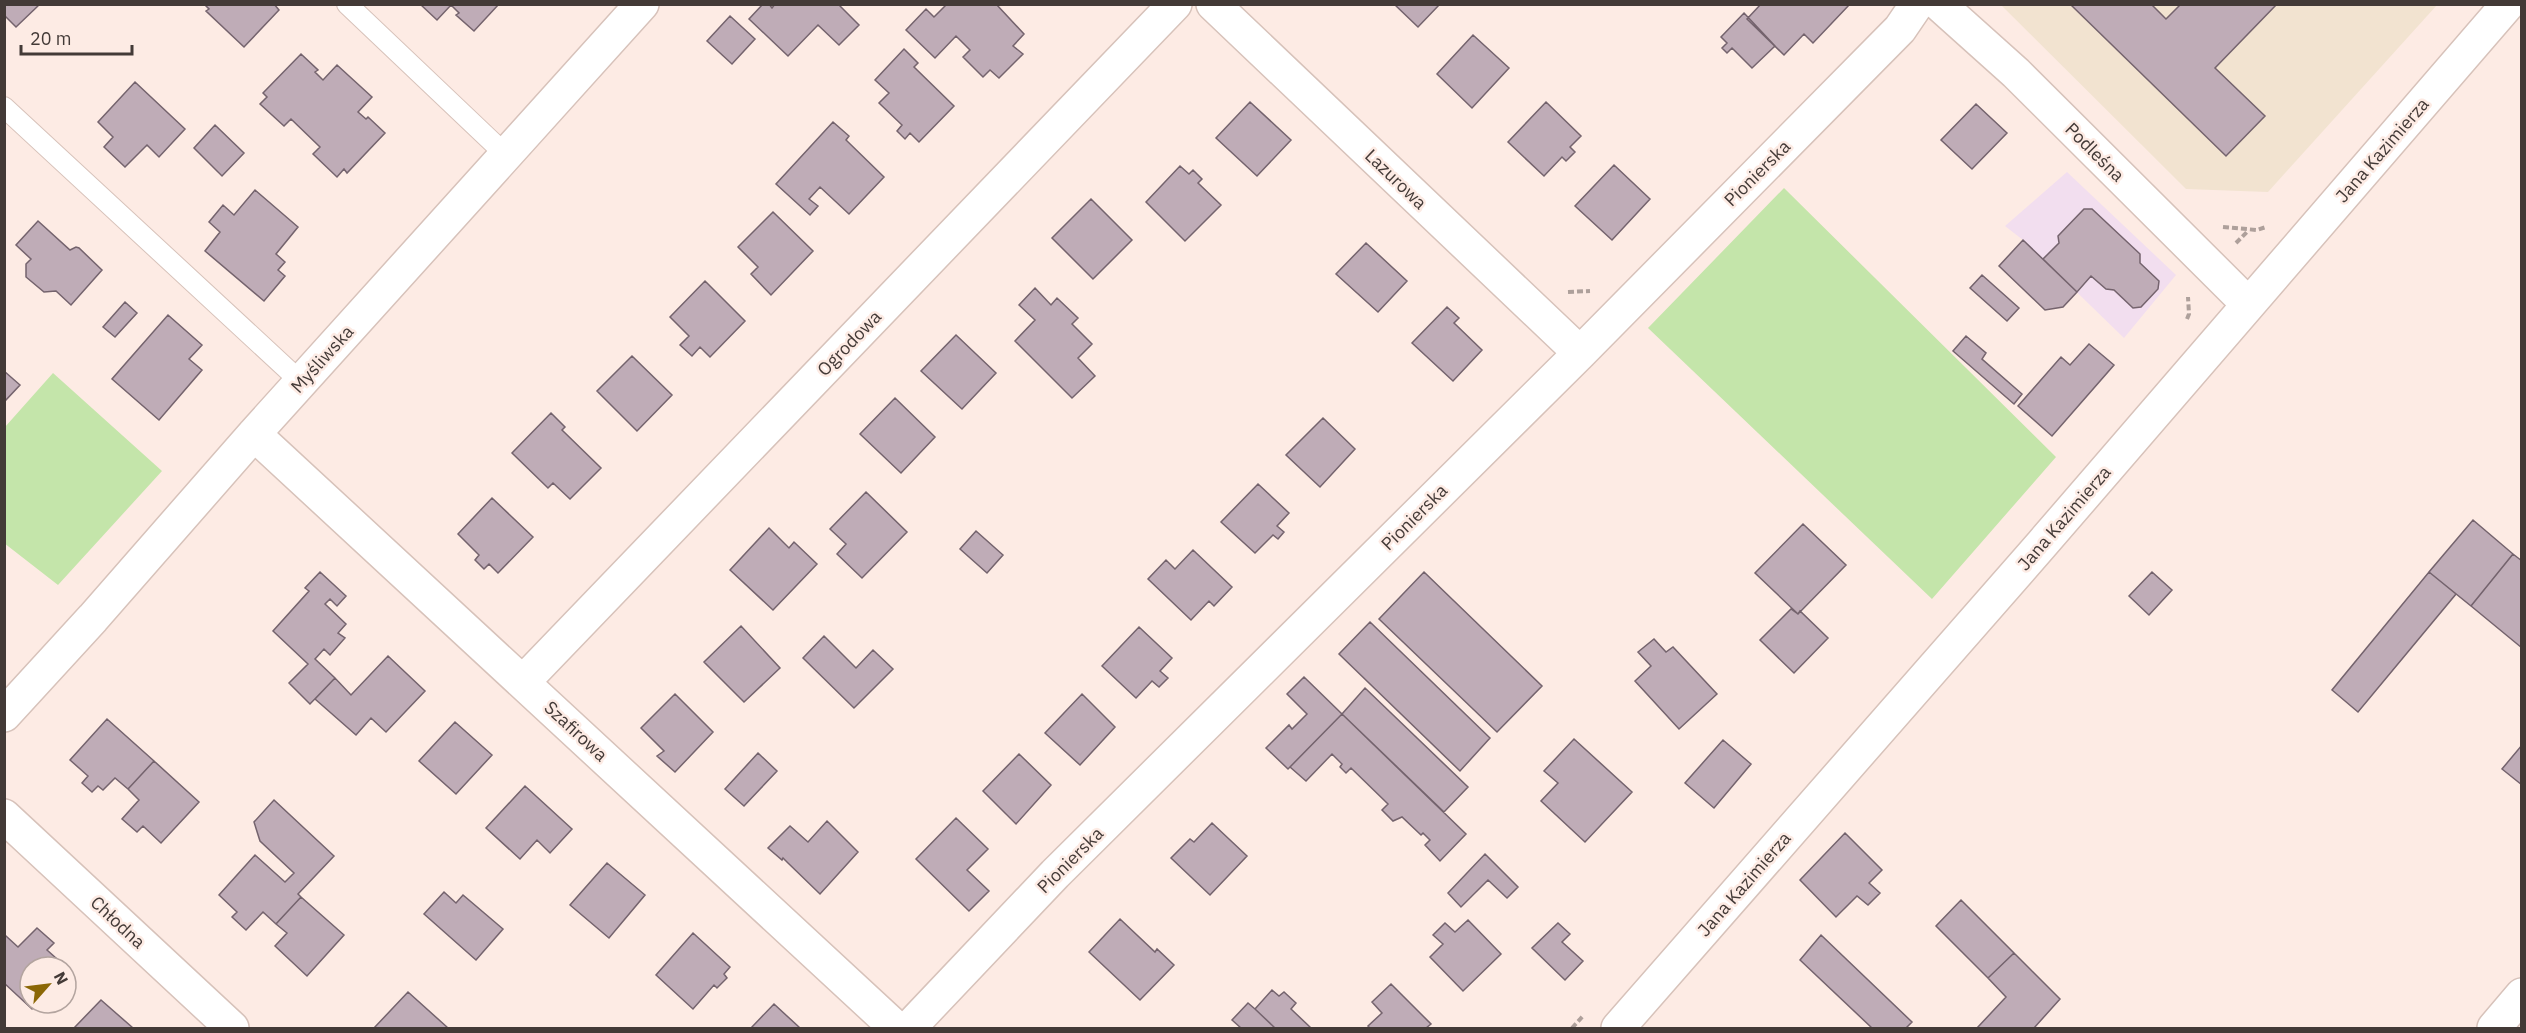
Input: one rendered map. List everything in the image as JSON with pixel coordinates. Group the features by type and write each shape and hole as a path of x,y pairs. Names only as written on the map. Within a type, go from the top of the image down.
{"street":[{"name":"Myśliwska","path":"4,715 642,4"},
{"name":"Ogrodowa","path":"523,682 1175,4"},
{"name":"Lazurowa","path":"1213,4 1580,353"},
{"name":"Pionierska","path":"909,1029 1055,874 1580,353 1900,29 1917,4"},
{"name":"Podleśna","path":"1939,4 2016,73 2248,304"},
{"name":"Jana Kazimierza","path":"1618,1029 2042,544 2508,4"},
{"name":"Szafirowa","path":"254,434 896,1029"},
{"name":"Chłodna","path":"4,816 232,1029"},
{"path":"2494,1029 2522,995"}],"lane":[{"path":"347,4 506,155"},
{"path":"4,107 301,382"}],"path":[{"path":"2214,224 2231,229 2248,230 2257,230 2272,225"},
{"path":"1559,285 1569,292 1594,290"},
{"path":"2185,323 2189,314 2188,293"},
{"path":"1572,1029 1587,1011"}],"shaded area":[{"path":"2001,5 2437,5 2268,192 2186,189"},
{"path":"2067,172 2176,275 2124,338 2023,240 2005,226"}],"green space":[{"path":"1784,188 2056,457 1932,599 1648,328"},
{"path":"53,373 162,471 58,585 4,543 5,427"}],"building":[{"path":"4,4 40,4 16,27 4,15"},
{"path":"204,4 274,4 279,10 244,47 206,11 209,9"},
{"path":"420,4 499,4 474,31 456,15 459,13 451,5 437,20"},
{"path":"763,4 769,4 772,8 775,4 838,4 859,25 839,45 818,25 788,56 749,19"},
{"path":"947,4 996,4 1024,34 1013,46 1023,54 999,78 990,70 983,77 963,57 970,50 956,36 935,58 906,30 926,9 934,17"},
{"path":"1394,4 1440,4 1418,27"},
{"path":"1761,4 1850,4 1813,43 1804,34 1784,55 1747,19"},
{"path":"2070,4 2151,4 2166,19 2181,4 2277,4 2215,68 2265,116 2226,156"},
{"path":"1744,13 1775,46 1752,68 1732,48 1727,53 1722,48 1727,43 1721,37"},
{"path":"730,16 755,39 732,64 707,41"},
{"path":"1473,35 1509,68 1472,108 1437,74"},
{"path":"904,49 918,63 914,67 954,106 919,142 910,133 905,139 897,131 902,125 879,103 889,93 875,80"},
{"path":"301,54 318,70 315,72 323,80 337,65 372,97 358,112 366,119 368,117 385,133 347,173 344,169 337,177 313,154 320,147 291,119 284,126 260,104 267,97 263,93"},
{"path":"135,82 185,129 159,157 147,145 125,167 104,147 113,137 98,122"},
{"path":"1250,102 1291,140 1257,176 1216,138"},
{"path":"1546,102 1581,136 1570,147 1575,152 1566,161 1562,157 1544,176 1508,142"},
{"path":"1976,104 2007,133 1972,169 1941,140"},
{"path":"833,122 849,136 846,140 884,177 849,214 820,187 809,199 818,206 810,215 776,184"},
{"path":"215,125 244,153 222,176 194,148"},
{"path":"1614,165 1650,199 1612,240 1575,206"},
{"path":"1180,166 1189,174 1193,170 1202,179 1198,183 1221,205 1185,241 1146,202"},
{"path":"255,190 298,227 276,254 285,262 278,270 285,276 264,301 205,251 220,232 209,222 223,205 234,215"},
{"path":"1091,199 1132,240 1093,279 1052,238"},
{"path":"2084,209 2092,209 2140,254 2140,263 2159,281 2158,289 2141,307 2133,308 2114,290 2106,289 2091,276 2077,292 2043,259 2059,243 2058,236"},
{"path":"773,212 813,251 771,295 751,274 758,267 738,247"},
{"path":"38,221 70,250 79,248 102,270 71,305 56,291 44,292 26,277 26,264 31,259 16,245"},
{"path":"2023,240 2077,292 2063,307 2045,310 1999,266"},
{"path":"1366,243 1407,281 1378,312 1336,274"},
{"path":"1982,275 2019,308 2007,321 1970,288"},
{"path":"705,281 745,321 710,357 700,347 692,356 680,345 689,336 670,317"},
{"path":"1035,288 1051,305 1057,298 1078,318 1072,324 1092,344 1078,358 1095,376 1072,398 1015,341 1035,320 1019,305"},
{"path":"125,302 137,313 115,337 103,327"},
{"path":"1447,307 1459,318 1454,323 1482,350 1453,381 1412,343"},
{"path":"168,315 202,345 189,359 202,370 159,420 112,379"},
{"path":"956,335 996,373 962,409 921,371"},
{"path":"1966,336 1986,353 1982,359 2022,394 2014,404 1953,351"},
{"path":"2089,344 2114,365 2052,436 2018,406 2061,357 2070,365"},
{"path":"632,356 672,395 637,431 597,391"},
{"path":"4,371 20,385 4,402"},
{"path":"895,398 935,437 901,473 860,434"},
{"path":"551,413 565,427 562,430 601,468 570,499 553,483 548,488 512,453"},
{"path":"1323,418 1355,449 1320,487 1286,455"},
{"path":"1258,484 1289,513 1277,526 1284,532 1278,539 1273,535 1255,553 1221,522"},
{"path":"866,492 907,532 862,578 837,554 846,544 830,529"},
{"path":"492,498 533,537 498,573 489,564 484,569 475,560 479,555 458,534"},
{"path":"2473,520 2513,554 2471,606 2429,572"},
{"path":"1803,524 1846,565 1798,614 1755,573"},
{"path":"769,528 789,548 794,542 817,564 773,610 730,570"},
{"path":"976,531 1003,555 987,573 960,549"},
{"path":"1193,550 1232,587 1214,606 1209,601 1191,620 1148,579 1166,560 1175,569"},
{"path":"2513,554 2522,561 2522,648 2471,606"},
{"path":"320,572 346,596 337,606 330,599 325,604 346,624 338,633 345,638 330,655 324,649 315,659 335,678 310,704 289,683 308,664 273,631 309,591 305,588"},
{"path":"1424,572 1542,686 1497,732 1379,619"},
{"path":"2152,572 2172,590 2149,615 2129,596"},
{"path":"2429,572 2456,594 2358,712 2332,690"},
{"path":"1791,609 1798,614 1800,611 1828,638 1794,673 1760,640"},
{"path":"1370,622 1490,738 1460,771 1339,654"},
{"path":"741,626 780,668 744,702 704,662"},
{"path":"1139,627 1172,658 1160,671 1168,678 1159,687 1152,681 1136,698 1102,666"},
{"path":"824,636 856,668 873,650 893,669 854,708 803,658"},
{"path":"1654,639 1666,652 1673,647 1717,694 1679,729 1635,681 1651,666 1638,652"},
{"path":"388,656 425,691 386,732 371,718 356,735 315,699 335,678 351,695"},
{"path":"1304,677 1342,714 1288,769 1266,748 1289,725 1292,729 1307,714 1287,694"},
{"path":"1365,688 1468,787 1444,812 1342,714"},
{"path":"675,694 713,732 675,772 657,756 664,751 641,728"},
{"path":"1082,694 1115,727 1080,765 1045,733"},
{"path":"1342,714 1466,834 1440,861 1425,845 1430,840 1423,833 1421,835 1402,817 1393,821 1382,810 1388,804 1351,768 1346,773 1340,767 1342,764 1332,754 1306,781 1290,767"},
{"path":"107,719 154,761 128,789 115,778 103,790 98,786 92,792 82,783 88,776 70,760"},
{"path":"455,722 492,755 456,794 419,761"},
{"path":"1574,739 1632,792 1585,842 1541,801 1558,783 1544,771"},
{"path":"1723,740 1751,764 1714,808 1685,783"},
{"path":"2522,745 2522,785 2502,769"},
{"path":"758,753 777,771 744,806 725,789"},
{"path":"1019,754 1051,785 1016,824 983,791"},
{"path":"154,761 199,802 161,843 143,826 137,832 122,819 139,800 128,789"},
{"path":"525,786 572,829 550,853 537,840 520,859 486,828"},
{"path":"274,800 334,856 298,894 301,897 276,924 263,912 246,930 232,917 237,912 219,895 255,855 285,882 294,873 260,841 254,822"},
{"path":"956,818 988,849 967,870 989,891 969,911 916,859"},
{"path":"827,821 858,852 820,894 783,858 782,860 768,848 790,826 808,842"},
{"path":"1212,823 1247,856 1210,895 1171,858 1190,839 1194,842"},
{"path":"1845,833 1882,870 1869,883 1880,893 1868,905 1857,896 1836,917 1800,880"},
{"path":"1485,854 1518,887 1507,898 1488,880 1461,907 1448,893"},
{"path":"607,863 645,895 609,938 570,905"},
{"path":"444,892 456,903 463,895 503,929 476,960 424,914"},
{"path":"301,897 344,935 307,976 275,946 287,933 276,924"},
{"path":"1961,900 2014,953 1988,978 1936,926"},
{"path":"1120,919 1155,952 1157,949 1174,965 1140,1000 1089,952"},
{"path":"1468,920 1501,954 1463,991 1430,957 1443,944 1433,935 1445,923 1455,932"},
{"path":"1558,923 1570,934 1562,942 1583,961 1565,980 1532,948"},
{"path":"37,928 54,943 47,950 53,955 18,955 18,996 4,983 4,938 6,936 18,947"},
{"path":"693,933 730,967 724,974 727,978 717,988 714,985 693,1009 656,975"},
{"path":"1821,935 1912,1022 1906,1028 1872,1028 1800,960"},
{"path":"2014,953 2060,999 2034,1028 1977,1028 2006,997 1988,978"},
{"path":"1391,984 1431,1024 1426,1028 1370,1028 1368,1026 1382,1013 1372,1002"},
{"path":"1272,990 1279,996 1284,992 1296,1003 1291,1009 1311,1028 1275,1028 1255,1009"},
{"path":"408,992 448,1028 374,1028"},
{"path":"101,1000 133,1028 74,1028"},
{"path":"1248,1003 1275,1028 1241,1028 1232,1020"},
{"path":"774,1004 800,1028 751,1028"}]}
